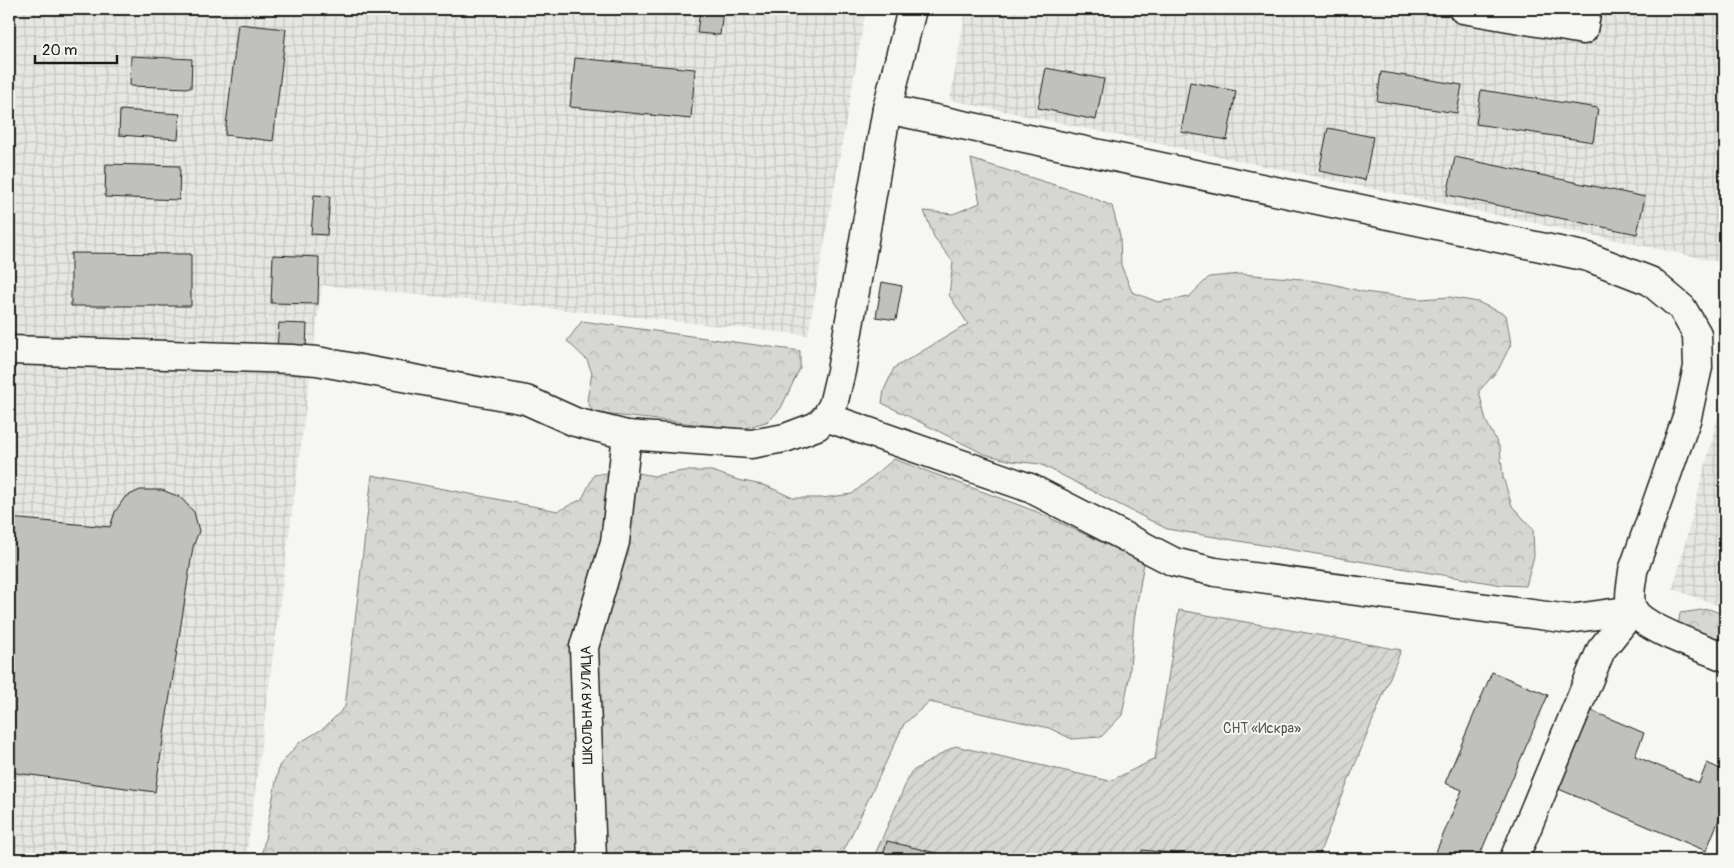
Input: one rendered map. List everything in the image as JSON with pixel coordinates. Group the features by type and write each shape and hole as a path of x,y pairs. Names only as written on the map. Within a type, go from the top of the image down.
{"street":[{"path":"9,350 317,361 526,400 575,422 628,435 751,444 785,438 818,426 833,405 841,371 886,108 912,9"},
{"path":"1463,9 1583,30 1587,9"},
{"path":"886,108 1588,257 1650,281 1682,308 1697,334 1698,367 1687,417 1633,571 1630,596 1633,610 1651,626 1725,657"},
{"path":"826,417 1030,488 1174,562 1215,572 1570,619 1633,610"},
{"name":"ШКОЛЬНАЯ УЛИЦА","path":"592,859 584,647 615,542 628,435"},
{"path":"1514,859 1601,650 1633,610"}],"shaded area":[{"path":"9,9 866,9 808,335 322,285 246,859 37,859 9,855"},
{"path":"966,9 1725,9 1725,263 950,100"},
{"path":"1725,390 1725,608 1673,589"}],"green space":[{"path":"971,159 1084,194 1112,206 1120,236 1121,265 1132,292 1158,302 1189,297 1209,277 1241,274 1302,279 1364,292 1420,299 1449,297 1478,302 1506,315 1511,344 1498,370 1479,391 1486,421 1500,448 1503,477 1512,506 1533,529 1534,556 1526,586 1502,585 1167,529 1040,464 1012,461 984,454 882,403 884,390 894,368 968,324 949,295 953,262 934,237 924,211 953,214 980,203"},
{"path":"582,321 800,351 800,368 781,408 769,421 742,429 593,413 587,400 592,373 587,360 567,341"},
{"path":"894,459 1035,511 1144,562 1134,621 1129,679 1122,715 1101,737 1072,739 1049,728 929,702 904,724 840,859 261,859 279,766 299,743 324,728 345,707 372,475 558,511 582,499 594,475 623,470 654,476 683,471 712,471 738,480 767,486 793,498 822,498 852,494"},
{"path":"1709,609 1725,615 1725,641 1678,627 1680,613"},
{"name":"СНТ «Искра»","path":"1179,610 1401,650 1317,859 873,859 911,772 955,746 1110,781 1155,759"}],"building":[{"path":"700,9 723,10 720,35 697,33"},
{"path":"1550,9 1572,9 1572,13"},
{"path":"238,24 286,29 273,141 225,135"},
{"path":"131,56 192,59 191,88 130,86"},
{"path":"575,58 695,69 691,119 570,107"},
{"path":"1046,68 1104,79 1096,120 1038,108"},
{"path":"1381,72 1462,85 1457,113 1377,101"},
{"path":"1190,82 1236,91 1227,140 1181,132"},
{"path":"1481,90 1598,108 1593,142 1476,124"},
{"path":"120,110 180,114 178,139 119,135"},
{"path":"1328,128 1373,137 1365,180 1319,171"},
{"path":"1455,157 1645,197 1637,234 1447,195"},
{"path":"106,164 180,166 179,200 105,197"},
{"path":"314,195 330,196 327,235 311,234"},
{"path":"71,253 191,254 191,306 71,306"},
{"path":"273,255 319,257 318,304 271,303"},
{"path":"882,282 902,286 896,320 876,317"},
{"path":"279,323 307,324 306,348 277,347"},
{"path":"140,490 162,490 180,497 194,512 199,531 193,547 155,792 9,772 9,518 110,527 115,512 125,497"},
{"path":"1492,672 1548,695 1478,859 1433,859 1462,790 1445,783"},
{"path":"1583,707 1644,733 1635,756 1699,783 1707,763 1725,771 1725,805 1706,851 1549,785"},
{"path":"887,841 944,855 943,859 882,859"},
{"path":"1142,850 1180,854 1179,859 1141,859"}]}
